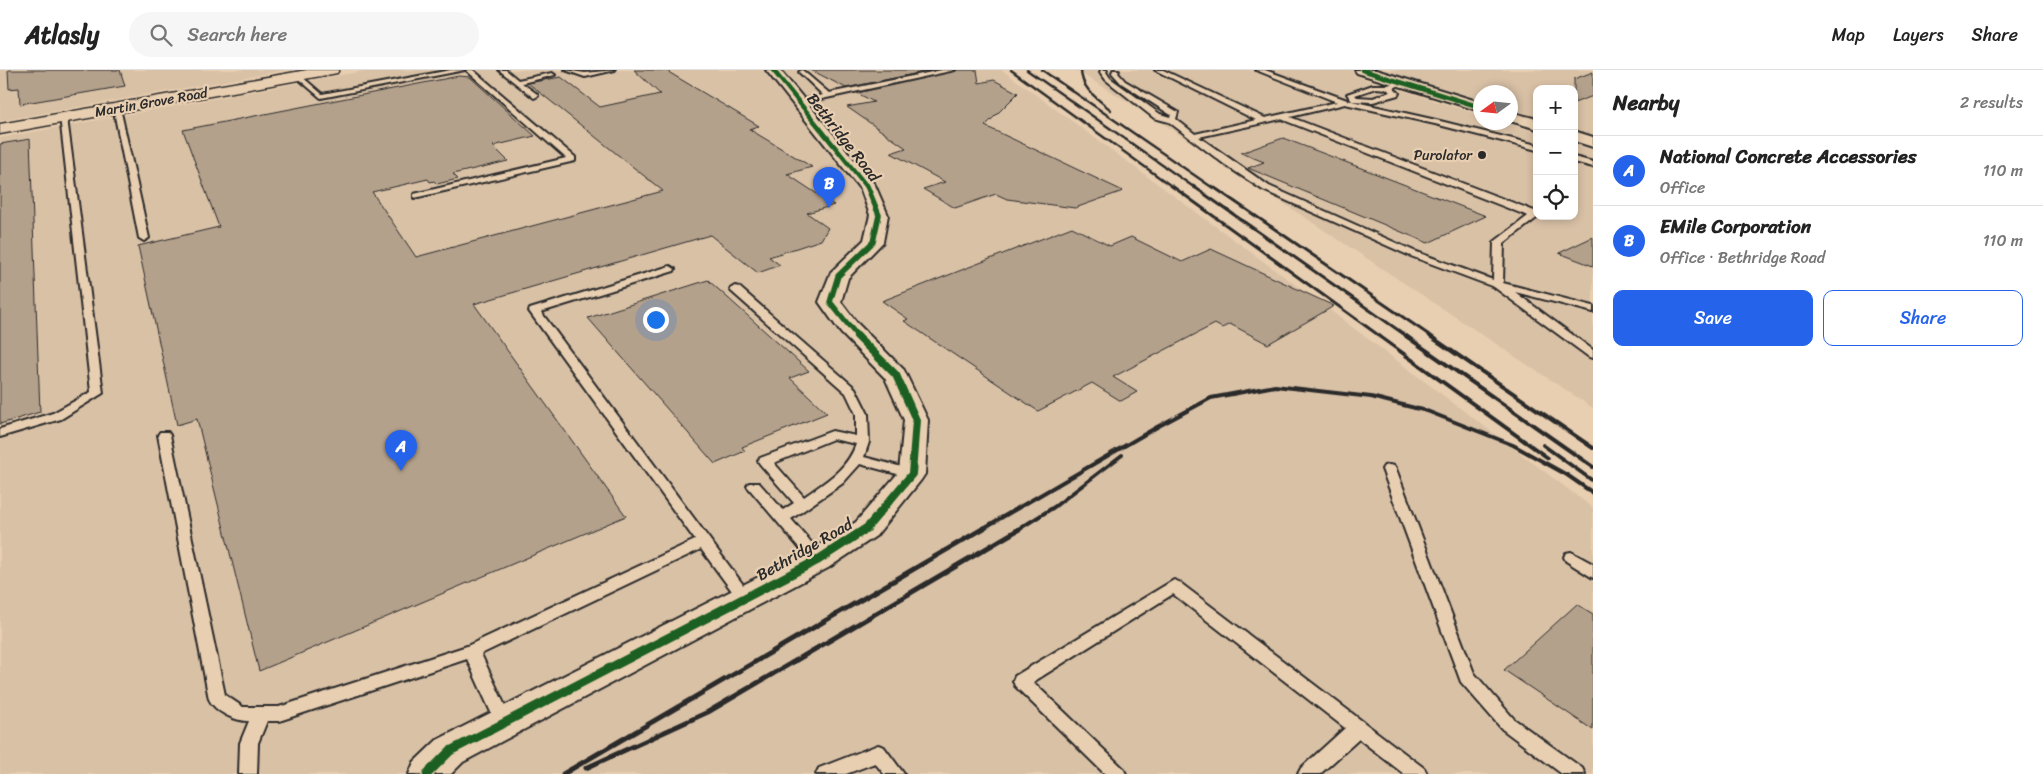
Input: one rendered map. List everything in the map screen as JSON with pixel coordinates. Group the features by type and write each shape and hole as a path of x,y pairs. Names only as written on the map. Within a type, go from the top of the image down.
{"main road":[{"name":"Martin Grove Road","path":"0,129 332,70"}],"street":[{"name":"Bethridge Road","path":"427,774 450,751 818,560 866,529 912,474 916,420 896,375 849,328 830,302 838,276 873,242 879,215 869,189 773,70"},
{"path":"1362,70 1395,84 1473,105"},
{"path":"1518,118 1533,123"},
{"path":"1578,137 1593,142"}],"lane":[{"path":"298,76 321,96 462,70"},
{"path":"417,196 572,159 468,70"},
{"path":"502,70 534,96"},
{"path":"568,70 584,75 612,70"},
{"path":"799,102 952,70"},
{"path":"1104,70 1103,72 1108,79 1157,116 1172,120 1227,162 1266,188 1411,253 1498,284 1593,309"},
{"path":"1116,70 1115,73 1123,82 1175,114 1172,120"},
{"path":"1158,70 1263,120"},
{"path":"1260,70 1345,102 1436,122 1533,147"},
{"path":"802,72 828,96"},
{"path":"517,82 552,75"},
{"path":"1194,136 1355,99 1373,100 1395,92 1395,84 1374,86 1351,94 1355,99"},
{"path":"116,108 144,238"},
{"path":"1281,116 1535,215 1499,242 1498,284"},
{"path":"0,433 57,416 97,393 63,118"},
{"path":"1578,160 1593,165"},
{"path":"670,269 534,311 745,598"},
{"path":"1498,284 1593,355"},
{"path":"735,289 852,391 862,414 862,442 857,459 838,480 782,518"},
{"path":"164,434 217,699 240,714 279,714 472,651 704,542"},
{"path":"802,504 765,461 832,435 862,442"},
{"path":"857,459 912,474"},
{"path":"1390,469 1467,677 1508,724 1576,774"},
{"path":"754,486 818,560"},
{"path":"1570,557 1593,572"},
{"path":"1118,774 1021,681 1174,586 1357,729 1418,774"},
{"path":"472,651 504,723"},
{"path":"248,774 249,742 261,714"},
{"path":"1307,774 1357,729"},
{"path":"824,774 878,753 895,774"}],"shaded area":[{"path":"0,70 287,70 0,121"},
{"path":"369,70 1002,70 1323,305 1593,508 1593,774 0,774 0,138"},
{"path":"1075,70 1364,70 1353,75 1473,113 1473,130 1518,130 1518,126 1533,131 1533,220 1578,220 1578,145 1593,150 1593,408 1153,117"},
{"path":"1379,70 1593,70 1593,134 1578,130 1578,85 1533,85 1533,116 1518,111 1518,85 1473,85 1473,98"}],"building":[{"path":"8,70 120,70 125,86 20,104 19,88 9,89"},
{"path":"634,70 665,70 759,126 749,129 812,167 787,174 834,205 807,213 828,228 821,240 769,257 780,265 758,273 710,235 474,304 626,516 259,671 197,419 177,425 138,246 219,227 183,130 459,76 470,77 535,136 493,146 508,161 453,174 458,179 437,184 434,181 430,182 428,179 372,192 416,257 663,191 528,83 561,77 600,107 660,94"},
{"path":"811,70 933,70 846,88"},
{"path":"957,70 977,70 979,83 994,80 1018,93 985,126 1123,191 1075,208 1007,199 996,194 955,208 923,189 945,182 891,153 906,148 847,107 874,102 857,93"},
{"path":"1593,72 1593,96 1578,102 1578,85 1574,85 1574,79"},
{"path":"1283,138 1486,216 1428,243 1248,168 1264,162 1241,153"},
{"path":"30,139 40,412 0,424 0,144"},
{"path":"1072,227 1110,246 1131,237 1182,262 1211,249 1334,306 1268,344 1230,324 1222,328 1215,324 1113,377 1137,392 1121,401 1092,383 1038,411 904,321 908,319 882,301"},
{"path":"1593,237 1593,266 1559,253"},
{"path":"708,280 809,371 790,378 827,413 742,447 745,451 715,464 588,318"},
{"path":"1577,604 1593,614 1593,730 1504,670"}],"railway":[{"path":"1011,70 1174,188"},
{"path":"1027,70 1195,188"},
{"path":"1042,70 1213,188"},
{"path":"1081,70 1087,88 1111,110"},
{"path":"1172,186 1381,337"},
{"path":"1193,186 1408,337"},
{"path":"1212,186 1432,337"},
{"path":"1379,336 1548,458"},
{"path":"1406,336 1593,467"},
{"path":"1430,336 1593,448"},
{"path":"982,529 1157,427 1211,398 1275,386 1371,397 1427,411 1513,445 1567,475 1593,493"},
{"path":"1543,445 1593,481"},
{"path":"1019,529 1054,507 1122,455"},
{"path":"563,774 984,528"},
{"path":"586,768 708,712 1021,528"}],"cycle path":[{"path":"427,774 450,751 818,560 866,529 912,474 916,420 896,375 849,328 830,302 838,276 873,242 879,215 869,189 773,70"},
{"path":"1362,70 1473,105"}],"place":[{"name":"Purolator","path":"1482,155"},
{"name":"EMile Corporation","path":"829,208"},
{"name":"National Concrete Accessories","path":"401,471"}]}
